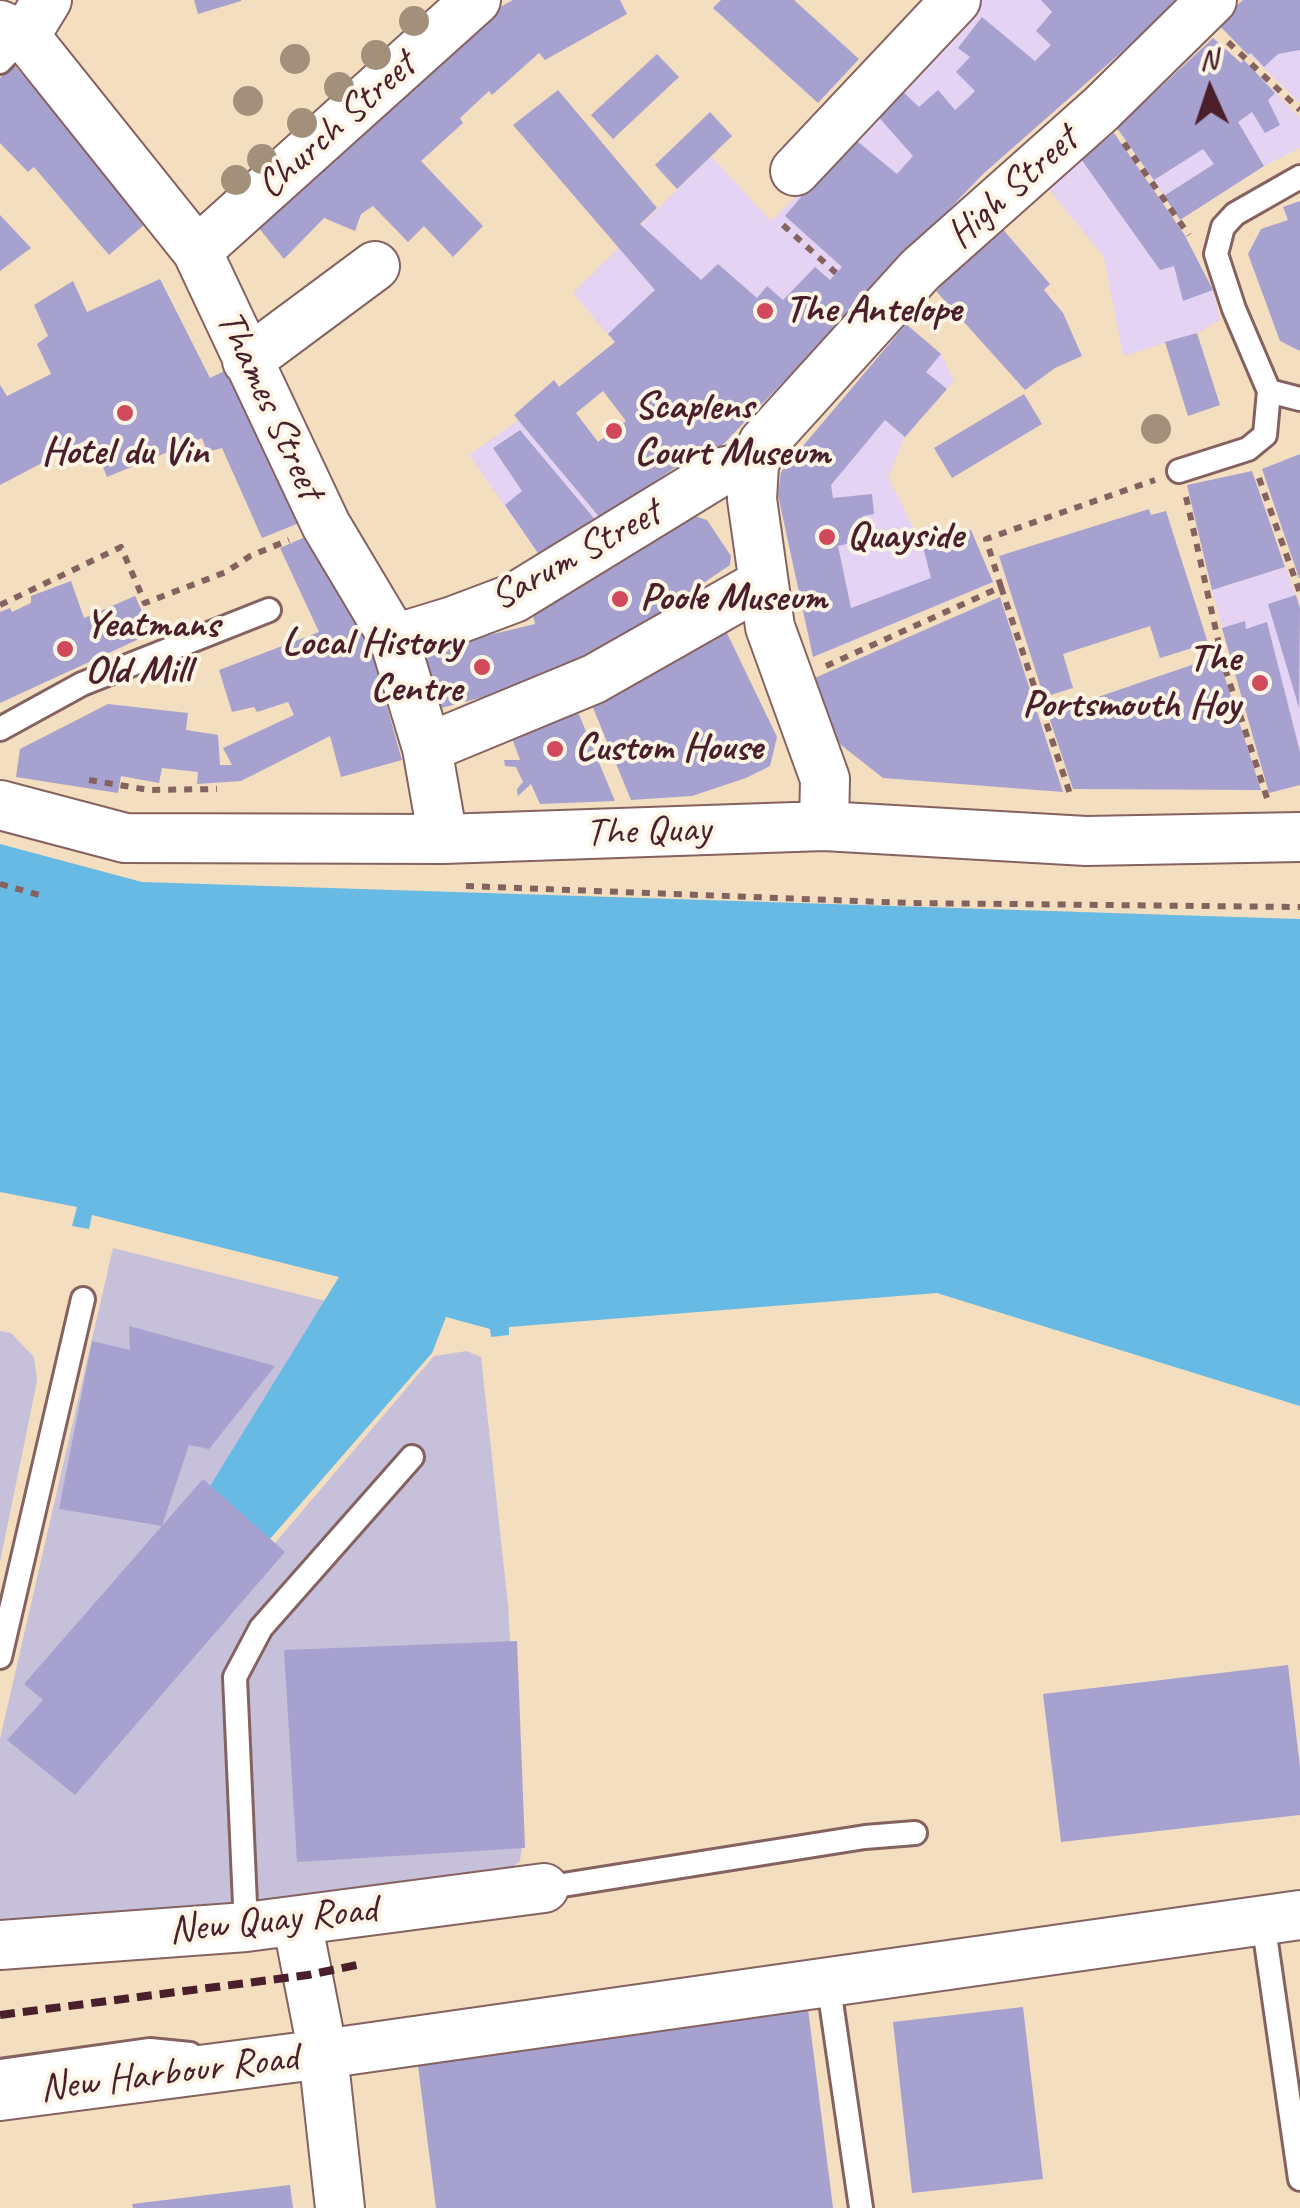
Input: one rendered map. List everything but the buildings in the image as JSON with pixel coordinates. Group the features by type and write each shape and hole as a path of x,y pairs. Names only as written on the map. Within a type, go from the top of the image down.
{"street":[{"name":"Church Street","path":"198,252 476,0"},
{"path":"795,171 956,0"},
{"name":"High Street","path":"754,466 763,443 898,292 1101,109 1205,7"},
{"name":"Thames Street","path":"18,31 198,252 326,524 394,639 426,748 443,839"},
{"path":"247,361 375,266"},
{"path":"754,466 752,499 770,628 824,779 824,826"},
{"name":"Sarum Street","path":"394,639 514,598 718,473 754,466"},
{"path":"426,748 594,680 763,583"},
{"name":"The Quay","path":"0,805 125,838 443,839 824,826 1086,841 1290,837"},
{"name":"New Quay Road","path":"0,1945 246,1927 544,1888"},
{"path":"340,2208 323,2054 1282,1918"},
{"name":"New Harbour Road","path":"0,2096 323,2054 297,1921"}],"lane":[{"path":"1180,471 1248,449 1265,435 1268,391 1216,254 1223,227 1235,214 1300,177"},
{"path":"1268,391 1300,399"},
{"path":"0,729 82,684 269,610"},
{"path":"0,1657 83,1299"},
{"path":"246,1927 235,1677 261,1628 412,1457"},
{"path":"544,1888 865,1837 915,1833"},
{"path":"1282,1918 1300,2180"},
{"path":"828,1981 861,2208"},
{"path":"0,2070 150,2050 184,2052 238,2065"}],"path":[{"path":"1205,7 1300,110"},
{"path":"1101,109 1178,222 1192,238 1216,254"},
{"path":"783,225 836,274"},
{"path":"1248,449 1300,593"},
{"path":"1086,841 986,539 1180,471 1223,662 1290,837"},
{"path":"0,605 121,547 144,603 226,572 250,556 326,524"},
{"path":"788,683 1001,587"},
{"path":"119,784 149,790 217,789"},
{"path":"0,884 43,896"},
{"path":"456,885 910,903 1300,907"}],"shaded area":[{"path":"979,0 1178,0 1137,43 1133,41 983,174 711,457 573,293 711,156 771,221 840,154"},
{"path":"1243,0 1300,0 1300,103 1217,23"},
{"path":"1213,38 1240,62 1244,60 1300,118 1300,148 1264,166 1180,220 1117,128"},
{"path":"1114,133 1184,234 1213,290 1220,320 1197,333 1123,356 1104,257 1046,186"},
{"path":"906,324 941,354 954,381 905,437 888,477 923,547 971,530 993,582 813,657 778,495 781,472"},
{"path":"519,420 601,519 540,556 469,455"},
{"path":"1285,567 1300,608 1300,785 1269,793 1212,590"},
{"path":"113,1248 358,1309 210,1485 275,1543 434,1356 467,1351 481,1357 508,1605 522,1844 520,1861 496,1881 0,1926 0,1739"},
{"path":"0,1331 11,1333 34,1357 37,1381 0,1562"}],"water":[{"path":"0,844 142,882 1300,919 1300,1406 937,1293 509,1327 509,1335 491,1337 490,1329 446,1317 432,1353 270,1539 210,1486 339,1277 92,1215 89,1229 72,1226 77,1207 0,1192"}],"railway":[{"path":"0,2015 308,1975 362,1964"}],"place":[{"name":"The Antelope","path":"765,311"},
{"name":"Hotel du Vin","path":"125,413"},
{"name":"Scaplens Court Museum","path":"614,431"},
{"name":"Quayside","path":"827,537"},
{"name":"Poole Museum","path":"620,599"},
{"name":"Yeatmans Old Mill","path":"65,649"},
{"name":"Local History Centre","path":"482,667"},
{"name":"The Portsmouth Hoy","path":"1260,683"},
{"name":"Custom House","path":"555,749"}]}
